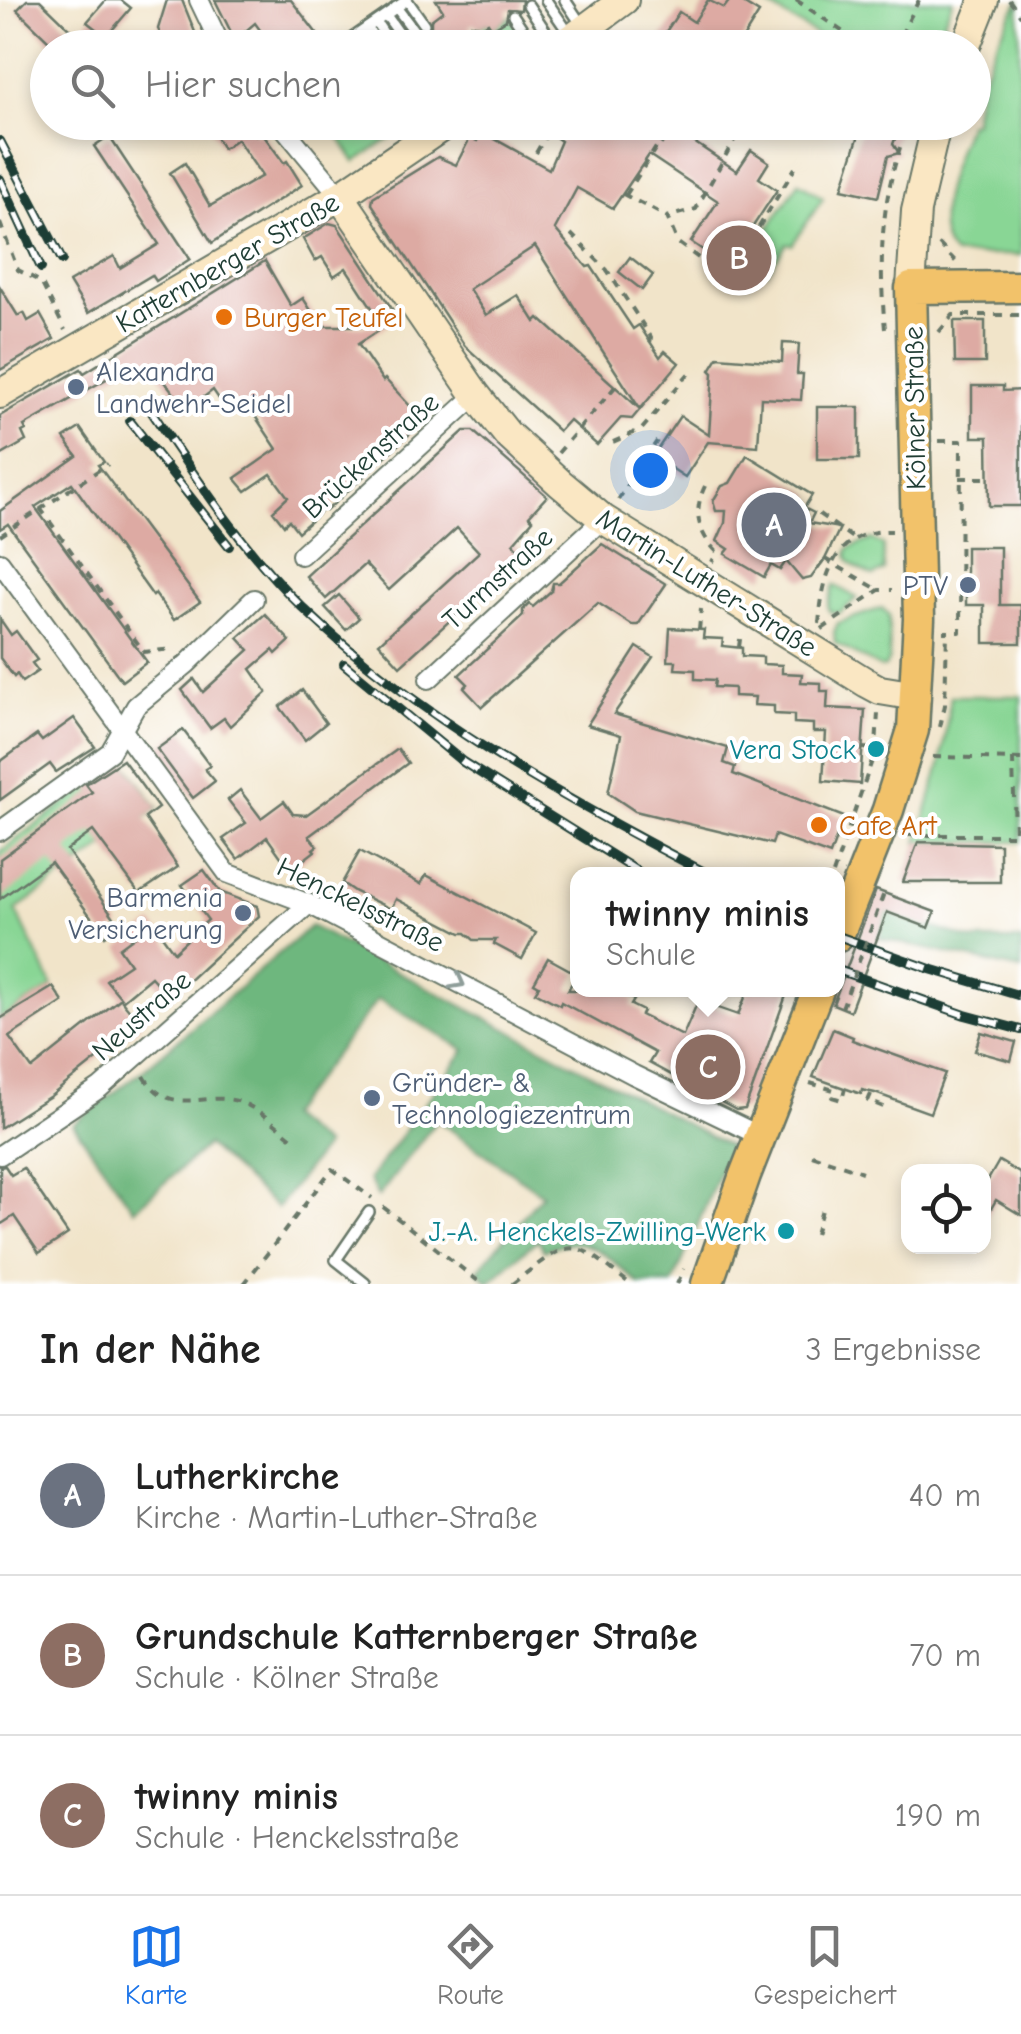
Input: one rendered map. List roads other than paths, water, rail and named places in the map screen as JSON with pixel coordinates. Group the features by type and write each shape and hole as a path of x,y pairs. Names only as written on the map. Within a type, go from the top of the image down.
{"main road":[{"path":"911,288 1021,288"},
{"name":"Kölner Straße","path":"845,908 852,881 888,810 909,744 916,696 919,619 911,288"},
{"path":"707,1284 760,1136 825,998"}],"street":[{"path":"199,0 213,30"},
{"path":"582,30 624,0"},
{"path":"972,30 984,0"},
{"path":"295,140 340,196"},
{"name":"Katternberger Straße","path":"0,394 340,196 419,140"},
{"name":"Kölner Straße","path":"911,288 916,211 933,140"},
{"name":"Martin-Luther-Straße","path":"340,196 507,434 603,520 813,639 880,690 916,696"},
{"name":"Brückenstraße","path":"301,555 476,395"},
{"name":"Turmstraße","path":"429,678 603,520"},
{"name":"Henckelsstraße","path":"0,562 227,874 310,904 634,1075 760,1136"},
{"path":"0,831 110,752 136,706 187,664 254,599"},
{"name":"Neustraße","path":"0,1155 70,1110 130,1062 310,904"}],"lane":[{"path":"364,30 407,0 424,24"},
{"path":"546,0 562,30"},
{"path":"565,0 567,30"},
{"path":"528,5 557,30"},
{"path":"396,8 412,30"},
{"path":"386,15 396,30"},
{"path":"514,15 524,30"},
{"path":"371,25 375,30"},
{"path":"364,1282 336,1260 369,1212"}],"railway":[{"path":"0,141 62,260"},
{"path":"0,179 41,268"},
{"path":"149,408 259,561 347,648 496,755 695,867"},
{"path":"130,421 229,546"},
{"path":"344,664 463,762 631,867"},
{"path":"845,939 1021,996"},
{"path":"845,972 965,1015 1021,1030"}],"place":[{"name":"Grundschule Katternberger Straße","path":"739,258"},
{"name":"Burger Teufel","path":"224,317"},
{"name":"Alexandra Landwehr-Seidel","path":"76,387"},
{"name":"Lutherkirche","path":"774,525"},
{"name":"PTV","path":"968,585"},
{"name":"Vera Stock","path":"876,749"},
{"name":"Cafe Art","path":"819,825"},
{"name":"Barmenia Versicherung","path":"243,913"},
{"name":"twinny minis","path":"708,1067"},
{"name":"Gründer- & Technologiezentrum","path":"372,1098"},
{"name":"J.-A. Henckels-Zwilling-Werk","path":"786,1231"}]}
